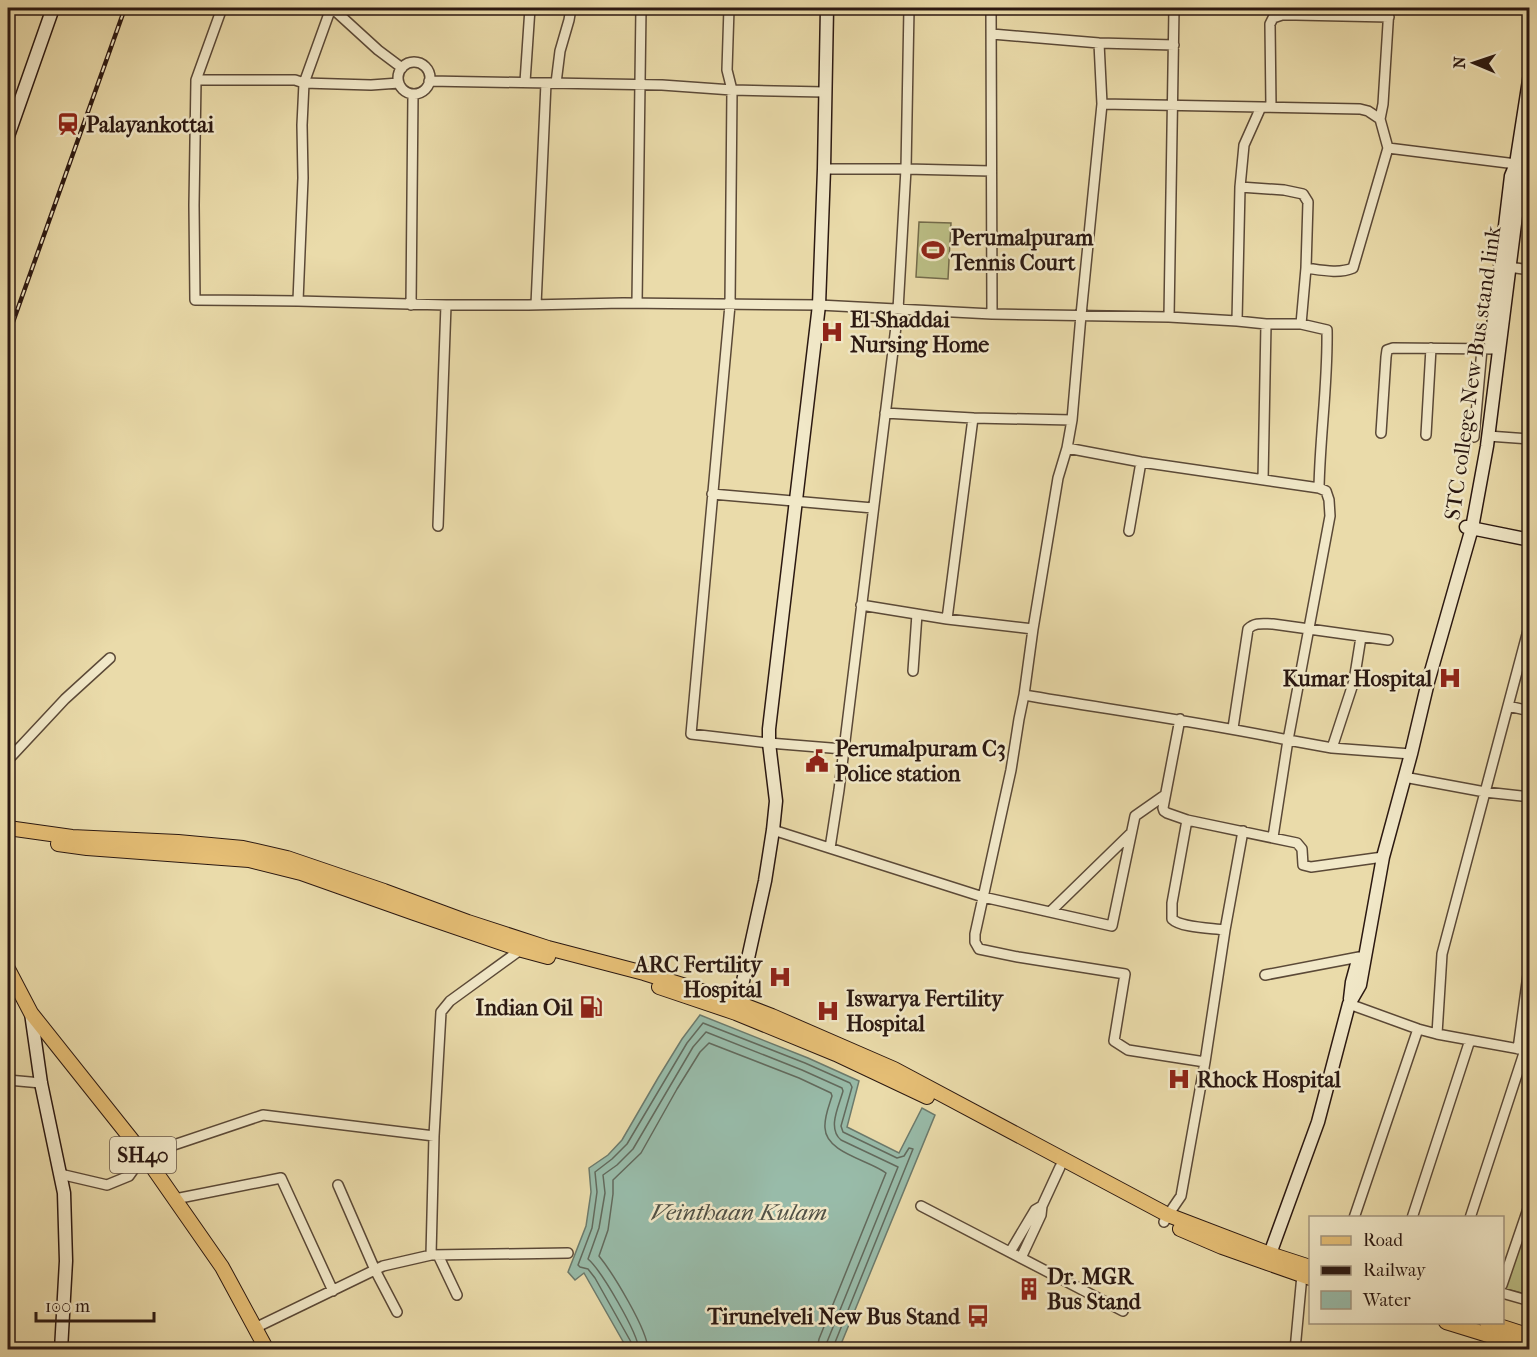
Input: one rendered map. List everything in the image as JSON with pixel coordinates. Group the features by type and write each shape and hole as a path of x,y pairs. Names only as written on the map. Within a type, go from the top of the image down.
{"main road":[{"path":"8,828 72,837 243,848 287,858 384,891 525,945"},
{"path":"8,838 87,848 249,860 301,873 644,982 782,1020 894,1069 1166,1219"},
{"name":"SH40","path":"8,969 31,1013 144,1155 222,1267 267,1350"},
{"path":"734,1007 940,1103 1060,1167 1222,1247 1309,1271"},
{"path":"1460,1324 1487,1326 1530,1336"},
{"path":"1487,1326 1530,1348"}],"street":[{"path":"8,136 11,113 53,8"},
{"path":"222,8 196,80 195,300 298,300 411,305 637,303 816,305 992,314 1168,317 1266,324 1301,324 1327,330 1328,356 1319,488"},
{"path":"298,300 304,83 332,8 378,50 402,68"},
{"path":"525,82 530,8"},
{"path":"536,305 551,83 571,8"},
{"path":"637,303 641,8"},
{"path":"729,8 727,70 732,90 730,305 691,734 843,749"},
{"path":"734,1007 768,817 766,743 816,305 824,169 820,8"},
{"path":"816,305 822,92 827,8"},
{"path":"830,848 898,310 906,169 909,8"},
{"path":"991,8 992,314"},
{"path":"1168,317 1174,8"},
{"path":"1271,106 1270,24 1273,18 1296,11 1389,12 1380,119 1388,148 1353,268 1332,271 1306,268"},
{"path":"992,34 1099,43 1174,45"},
{"path":"1099,43 1102,104 1080,315 1072,420 1058,478 1011,770 975,942 979,949 1125,975 1114,1041 1128,1050 1205,1062"},
{"path":"410,63 423,65 428,72 429,81 426,89 413,94 405,91 399,83 398,76 402,68 410,63"},
{"path":"1530,74 1516,164 1511,177 1468,527 1530,540"},
{"path":"196,80 295,81 371,85 399,83"},
{"path":"429,81 640,84 732,90 822,92"},
{"path":"411,305 413,94"},
{"path":"1102,104 1360,109 1380,119"},
{"path":"1237,321 1240,187 1244,145 1261,107"},
{"path":"1388,148 1516,164"},
{"name":"STC college New Bus stand link","path":"1268,1258 1318,1122 1349,1004 1360,985 1380,858 1404,777 1407,754 1468,527 1488,436 1490,349 1509,267 1525,177 1516,164"},
{"path":"824,169 991,171"},
{"path":"1240,187 1284,190 1303,194 1308,202 1301,324"},
{"path":"1509,267 1530,270"},
{"path":"438,526 446,305"},
{"path":"1263,480 1266,324"},
{"path":"1381,433 1388,350 1393,348 1490,349"},
{"path":"1426,435 1431,348"},
{"path":"1474,437 1490,349"},
{"path":"885,413 1072,420"},
{"path":"947,619 972,418"},
{"path":"1488,436 1530,439"},
{"path":"1067,448 1141,462 1319,488 1326,491 1330,516 1288,740 1273,837"},
{"path":"1129,531 1141,462"},
{"path":"712,494 873,508"},
{"path":"861,604 947,619 1033,629"},
{"path":"913,670 917,614"},
{"path":"1233,728 1248,629 1252,625 1259,623 1388,640"},
{"path":"1437,1034 1442,954 1530,623"},
{"path":"1332,748 1354,681 1360,637"},
{"path":"8,760 65,699 110,658"},
{"path":"1024,695 1233,728 1332,748 1407,754 1380,858 1349,1004 1437,1034 1524,1050"},
{"path":"1508,706 1530,711"},
{"path":"1180,719 1164,811 1187,820 1297,843 1302,849 1303,865 1311,867 1380,858"},
{"path":"734,1007 765,881 773,830 775,787 766,743"},
{"path":"1404,777 1485,792 1530,797"},
{"path":"773,830 983,897 1112,926 1135,816 1165,795"},
{"path":"1187,820 1172,903 1172,919 1185,925 1225,930"},
{"path":"1166,1219 1181,1196 1205,1062 1225,930 1244,831"},
{"path":"1050,912 1131,834"},
{"path":"457,1295 434,1255 434,1136 441,1012 450,1001 525,945"},
{"path":"1265,975 1359,957"},
{"path":"1471,1216 1524,1050 1530,960"},
{"path":"31,1013 41,1083 64,1193 66,1261 61,1350"},
{"path":"1355,1216 1418,1029"},
{"path":"1413,1216 1470,1040"},
{"path":"8,1080 41,1083"},
{"path":"60,1174 107,1185 129,1176 144,1155 263,1115 434,1136"},
{"path":"1021,1258 1060,1167"},
{"path":"175,1199 281,1178 333,1291"},
{"path":"338,1185 375,1270 398,1312"},
{"path":"1504,1282 1530,1203"},
{"path":"921,1206 1123,1311"},
{"path":"1010,1252 1035,1210 1042,1206"},
{"path":"255,1328 383,1266 434,1255 568,1253"},
{"path":"1295,1350 1309,1271"},
{"path":"1504,1293 1530,1301"}],"green space":[{"name":"Perumalpuram Tennis Court","path":"919,222 951,223 948,279 916,277"},
{"path":"1529,1218 1529,1295 1505,1289"}],"water":[{"name":"Veinthaan Kulam","path":"700,1015 859,1081 847,1127 899,1153 922,1108 935,1115 839,1349 626,1349 584,1273 575,1280 568,1272 586,1226 591,1192 589,1168 608,1155 622,1140 682,1039"}],"railway":[{"path":"8,336 125,8"}],"place":[{"name":"Palayankottai","path":"68,124"},
{"name":"Perumalpuram Tennis Court","path":"933,250"},
{"name":"El-Shaddai Nursing Home","path":"832,332"},
{"name":"Kumar Hospital","path":"1450,678"},
{"name":"Perumalpuram C3 Police station","path":"817,761"},
{"name":"ARC Fertility Hospital","path":"780,977"},
{"name":"Indian Oil","path":"591,1007"},
{"name":"Iswarya Fertility Hospital","path":"828,1011"},
{"name":"Rhock Hospital","path":"1179,1079"},
{"name":"Dr. MGR Bus Stand","path":"1029,1289"},
{"name":"Tirunelveli New Bus Stand","path":"978,1316"}]}
